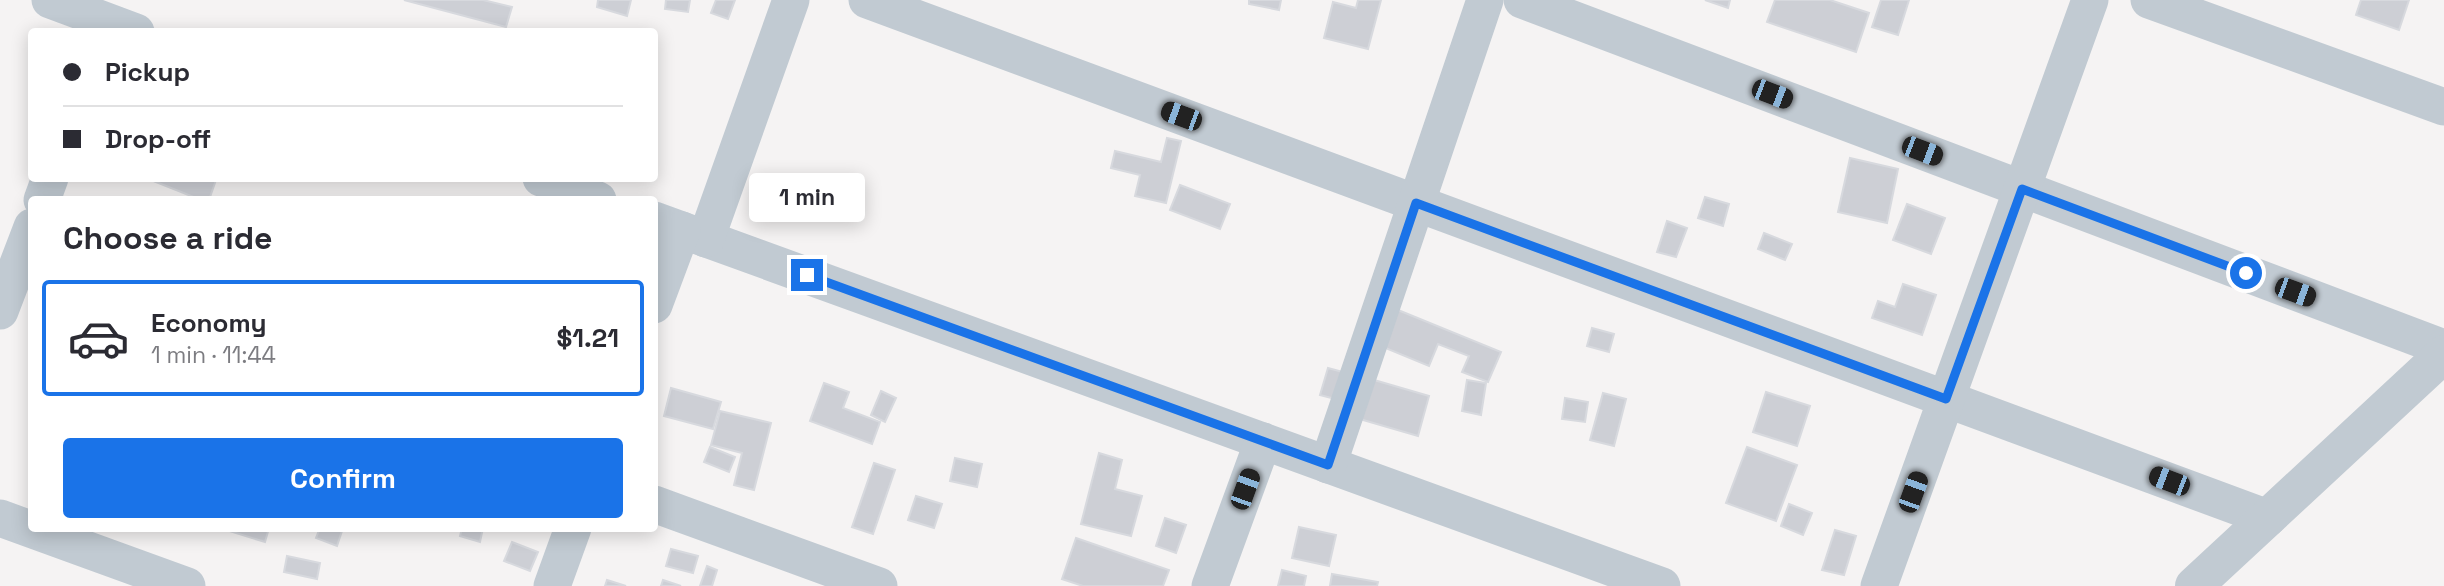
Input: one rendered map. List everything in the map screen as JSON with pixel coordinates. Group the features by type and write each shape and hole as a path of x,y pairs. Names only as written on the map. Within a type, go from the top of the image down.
{"street":[{"path":"50,0 118,21"},
{"path":"658,294 681,230 791,0"},
{"path":"867,0 2268,518"},
{"path":"1328,465 1485,0"},
{"path":"1522,0 2444,348"},
{"path":"1879,586 2090,0"},
{"path":"2149,0 2444,107"},
{"path":"551,182 588,196"},
{"path":"681,230 1662,586"},
{"path":"0,311 28,238"},
{"path":"2194,586 2444,354"},
{"path":"1210,586 1263,441"},
{"path":"658,505 879,586"},
{"path":"0,518 28,528"},
{"path":"38,532 187,586"},
{"path":"552,586 572,532"}],"building":[{"path":"404,0 483,0 512,7 506,27"},
{"path":"598,0 631,0 627,16 597,7"},
{"path":"666,0 690,0 688,12 665,9"},
{"path":"716,0 735,0 728,19 711,13"},
{"path":"1249,0 1281,0 1279,10 1249,4"},
{"path":"1358,0 1381,0 1368,49 1324,38 1333,2 1356,8"},
{"path":"1705,0 1730,0 1728,8"},
{"path":"1775,0 1830,0 1869,13 1856,52 1767,22"},
{"path":"1881,0 1909,0 1898,35 1872,27"},
{"path":"2361,0 2409,0 2399,30 2356,15"},
{"path":"1167,138 1181,141 1166,203 1135,196 1140,175 1111,168 1115,151 1161,162"},
{"path":"1850,158 1898,169 1887,223 1838,212"},
{"path":"156,182 215,182 210,196 191,196"},
{"path":"1180,185 1230,204 1220,229 1170,210"},
{"path":"1705,197 1729,204 1723,226 1698,218"},
{"path":"1907,204 1945,218 1931,254 1893,240"},
{"path":"1667,221 1687,228 1676,257 1657,252"},
{"path":"1764,233 1792,244 1785,260 1758,249"},
{"path":"1903,284 1936,295 1922,335 1872,318 1878,301 1895,307"},
{"path":"1398,310 1501,352 1488,382 1462,372 1469,356 1438,344 1429,366 1383,347"},
{"path":"1592,328 1614,334 1609,352 1587,346"},
{"path":"1328,368 1350,374 1343,401 1320,395"},
{"path":"1357,375 1429,396 1418,436 1346,415"},
{"path":"1467,380 1486,383 1481,415 1462,411"},
{"path":"824,383 849,392 843,408 880,422 872,444 810,421"},
{"path":"671,388 721,402 713,429 664,416"},
{"path":"881,391 896,398 885,422 871,415"},
{"path":"1766,392 1810,406 1797,446 1753,432"},
{"path":"1603,393 1626,399 1614,446 1590,440"},
{"path":"1565,398 1588,402 1585,422 1562,419"},
{"path":"720,411 771,423 754,490 734,485 742,453 711,445"},
{"path":"710,447 735,457 729,472 704,462"},
{"path":"1747,447 1797,465 1776,521 1726,503"},
{"path":"1099,453 1122,460 1115,489 1142,496 1131,536 1081,524"},
{"path":"955,458 982,464 977,487 950,481"},
{"path":"874,463 895,470 873,534 852,527"},
{"path":"916,496 942,504 934,528 908,520"},
{"path":"1789,504 1812,513 1803,535 1781,526"},
{"path":"1165,518 1186,525 1176,553 1156,546"},
{"path":"1299,527 1336,535 1329,566 1292,558"},
{"path":"1835,530 1856,536 1844,575 1822,570"},
{"path":"233,532 268,532 265,542"},
{"path":"318,532 342,532 337,546 316,538"},
{"path":"461,532 482,532 480,542 460,536"},
{"path":"1076,538 1169,570 1163,586 1083,586 1062,579"},
{"path":"512,542 538,552 530,571 504,561"},
{"path":"671,549 698,556 693,573 666,566"},
{"path":"287,556 320,563 317,579 284,572"},
{"path":"707,566 717,570 712,586 700,586"},
{"path":"1282,570 1306,576 1304,586 1278,586"},
{"path":"1332,574 1378,582 1377,586 1330,586"},
{"path":"607,580 626,586 605,586"},
{"path":"663,580 681,586 661,586"}],"route":[{"path":"807,275 1328,465 1416,203 1946,399 2022,189 2246,273"}]}
